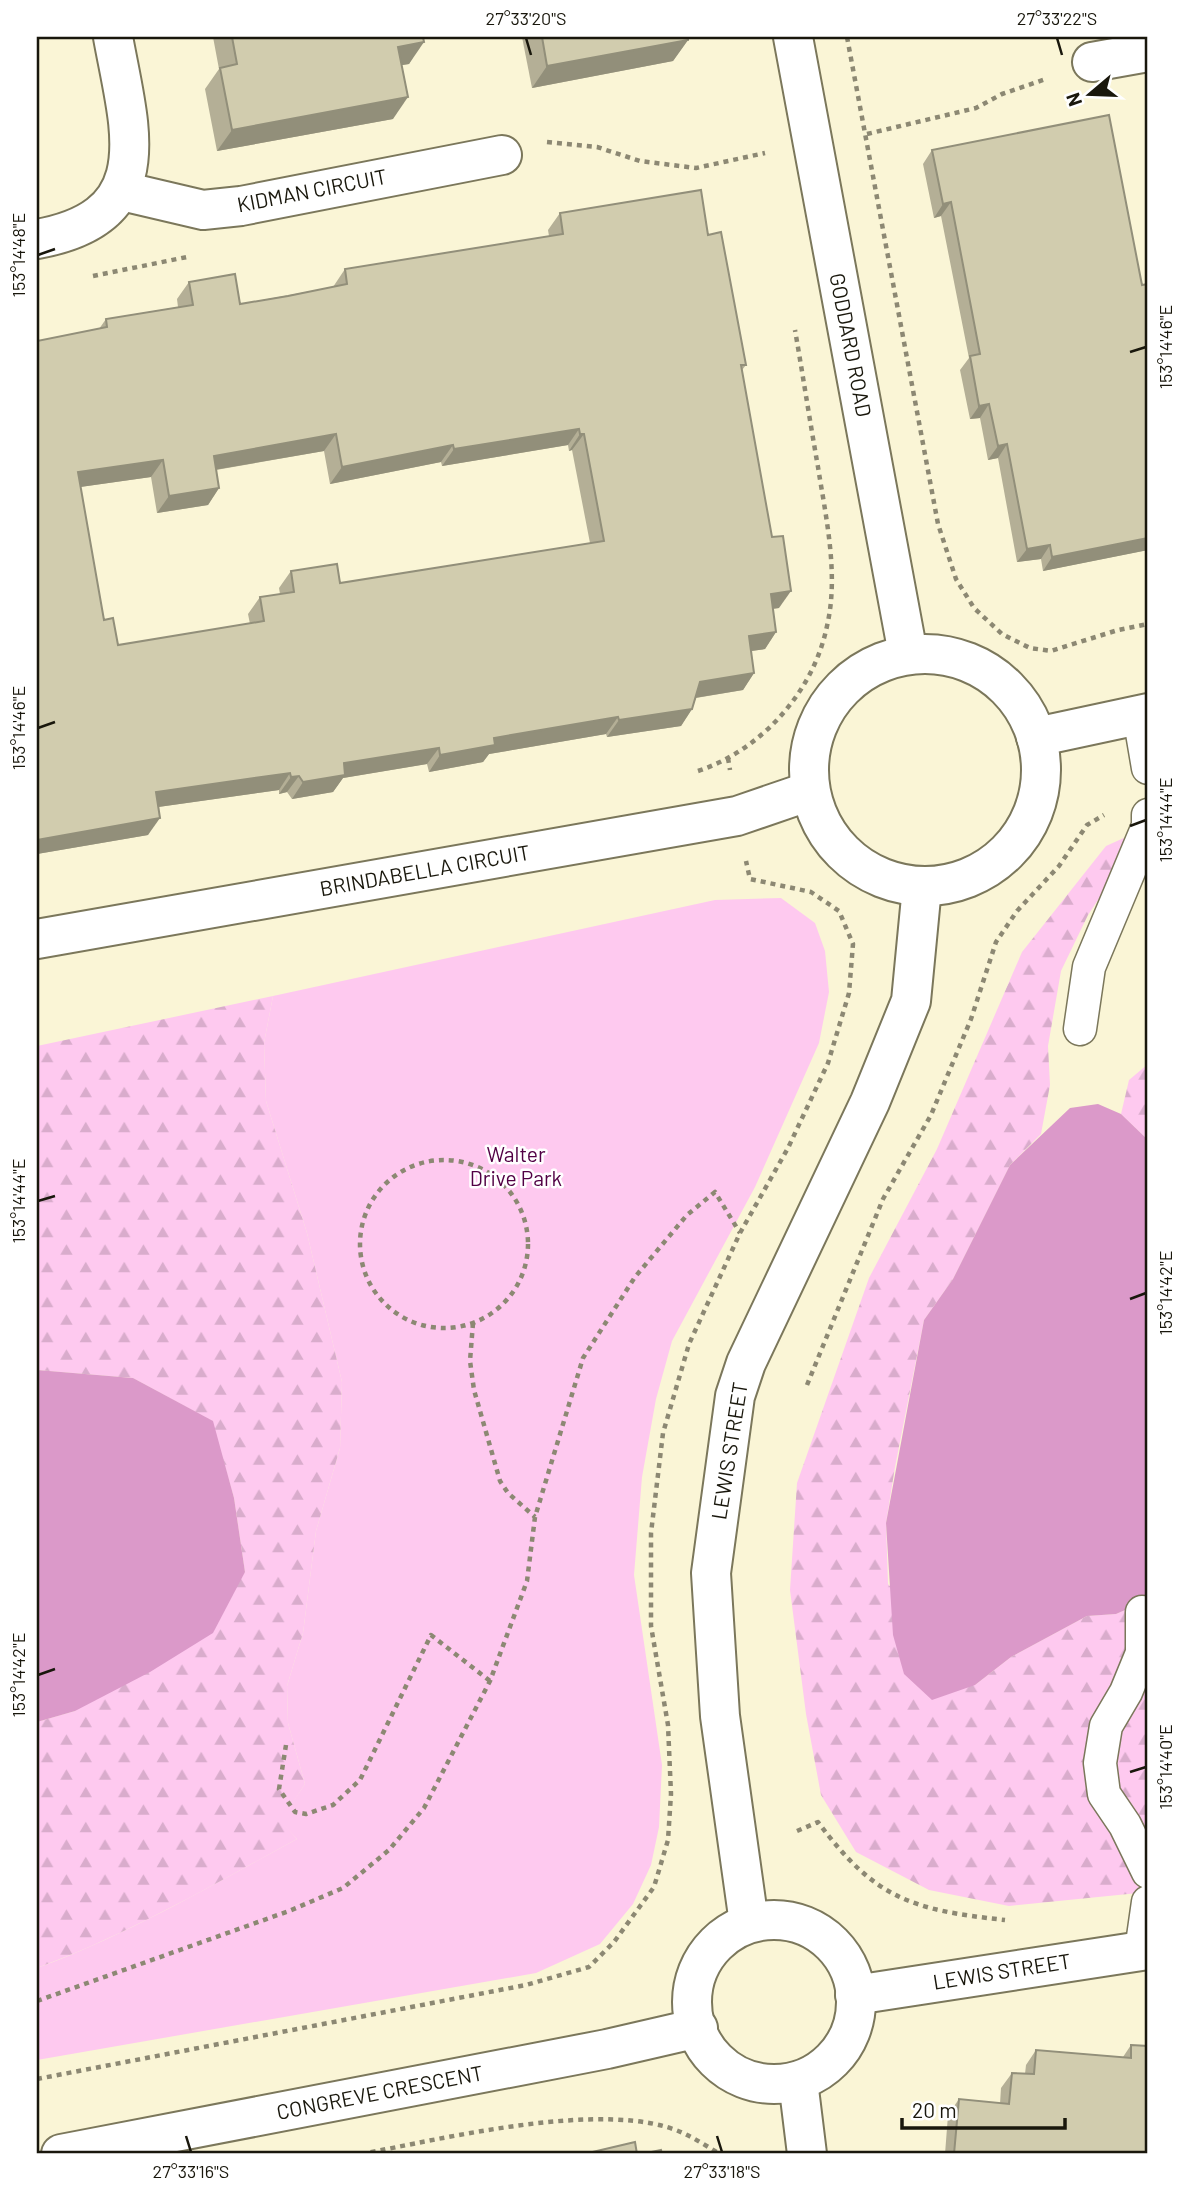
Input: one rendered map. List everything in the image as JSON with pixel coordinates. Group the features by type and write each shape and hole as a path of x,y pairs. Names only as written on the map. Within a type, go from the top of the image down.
{"street":[{"path":"37,239 70,233 93,222 122,191 132,137 113,37"},
{"name":"GODDARD ROAD","path":"793,37 908,654"},
{"path":"1092,62 1148,52"},
{"name":"KIDMAN CIRCUIT","path":"122,191 203,210 240,206 502,155"},
{"path":"908,654 942,654 983,670 1002,682 1023,707 1036,737 1041,774 1034,810 1018,842 991,866 958,883 922,887 883,879 850,859 824,828 810,791 808,754 820,717 842,687 873,665 908,654"},
{"path":"1036,737 1144,714"},
{"name":"BRINDABELLA CIRCUIT","path":"37,939 737,816 810,791"},
{"name":"LEWIS STREET","path":"749,1923 720,1716 711,1573 735,1396 746,1363 870,1102 911,1001 922,887"},
{"path":"775,1920 802,1924 825,1937 844,1957 855,1982 857,2007 852,2032 839,2053 821,2071 798,2081 772,2084 745,2079 721,2065 703,2044 693,2018 693,1994 698,1971 719,1942 749,1923 775,1920"},
{"name":"LEWIS STREET","path":"855,1995 1145,1950"},
{"name":"CONGREVE CRESCENT","path":"61,2154 607,2049 698,2028"},
{"path":"798,2081 807,2154"}],"lane":[{"path":"1144,714 1148,768"},
{"path":"1080,1029 1088,967 1148,826 1148,815"},
{"path":"1142,1612 1142,1653 1126,1692 1106,1726 1100,1763 1104,1794 1125,1825 1148,1872"},
{"path":"1145,1950 1148,1902"}],"path":[{"path":"847,37 938,524 956,579 974,608 1002,634 1030,648 1051,652 1118,630 1148,624"},
{"path":"867,134 976,108 1033,82 1078,72 1092,62"},
{"path":"763,140 768,167"},
{"path":"502,155 512,147 542,141 597,147 640,162 696,168 765,153"},
{"path":"86,278 195,256"},
{"path":"688,774 708,768 752,743 782,715 810,676 827,627 831,597 829,542 793,318"},
{"path":"807,1385 883,1199 931,1115 971,1019 996,942 1017,911 1059,866 1087,825 1108,813"},
{"path":"37,2078 526,1985 589,1967 614,1942 654,1887 668,1840 671,1794 668,1726 651,1626 651,1533 663,1433 688,1343 740,1233 788,1148 828,1063 849,993 853,944 839,911 811,892 750,880"},
{"path":"449,1159 476,1165 499,1179 517,1200 527,1224 529,1252 523,1278 508,1301 487,1317 473,1323 460,1328 431,1328 404,1319 381,1301 366,1276 359,1248 363,1220 376,1194 397,1173 423,1161 449,1159"},
{"path":"37,2001 289,1911 343,1888 389,1850 424,1808 490,1681 527,1581 535,1517 583,1358 635,1277 687,1214 715,1192 740,1233"},
{"path":"473,1323 470,1361 474,1390 500,1481 508,1493 535,1517"},
{"path":"286,1745 279,1789 295,1812 306,1814 333,1805 360,1780 431,1635 490,1681"},
{"path":"797,1831 818,1822 845,1859 869,1880 903,1900 955,1915 1018,1921"},
{"path":"361,2154 512,2126 581,2120 650,2123 682,2132 720,2154"}],"green space":[{"path":"1126,837 1127,856 1088,915 1061,971 1048,1046 1050,1085 1041,1134 1010,1165 953,1279 924,1320 886,1523 888,1584 975,1685 1011,1657 1087,1616 1116,1614 1148,1600 1148,1892 1009,1906 929,1890 856,1852 821,1795 806,1714 790,1590 797,1483 869,1278 937,1149 1022,952 1106,846"},
{"name":"Walter Drive Park","path":"781,898 815,923 825,951 829,992 819,1043 755,1187 672,1341 656,1399 642,1477 634,1575 662,1765 659,1827 651,1865 633,1904 600,1944 536,1973 37,2060 37,1968 136,1925 297,1839 280,1821 305,1784 288,1723 287,1686 303,1633 316,1531 340,1448 342,1382 307,1233 266,1101 264,1043 273,996 715,900"},
{"path":"273,996 264,1043 266,1101 307,1233 342,1382 340,1448 316,1531 303,1633 287,1686 288,1723 305,1784 281,1821 297,1839 137,1925 37,1968 37,1722 75,1711 245,1572 234,1498 212,1421 133,1378 37,1370 37,1046"},
{"path":"1148,1064 1148,1140 1121,1114 1129,1080"}],"shaded area":[{"path":"1098,1104 1121,1114 1148,1140 1148,1600 1116,1614 1087,1616 1011,1657 975,1685 932,1700 904,1674 893,1635 886,1523 924,1320 953,1279 1010,1165 1070,1108"},
{"path":"37,1370 133,1378 213,1421 234,1498 245,1572 213,1633 150,1672 75,1711 37,1722"}],"building":[{"path":"232,37 423,37 424,42 398,47 408,97 232,130 220,68 237,64"},
{"path":"542,37 688,37 688,40 547,66"},
{"path":"1109,115 1142,285 1148,284 1148,538 1052,557 1050,545 1027,549 1007,444 998,446 989,404 979,406 970,356 980,354 951,202 943,204 932,150"},
{"path":"701,190 708,235 721,232 746,365 741,365 772,537 783,536 791,591 771,594 776,632 749,636 754,673 700,682 692,709 619,720 618,717 494,738 495,745 440,755 439,748 344,763 345,775 303,782 299,776 291,777 290,773 156,792 160,818 37,840 37,341 107,327 106,319 193,305 189,282 235,274 240,304 288,296 347,284 345,269 563,234 560,213","holes":["579,429 580,434 584,434 604,541 340,583 337,564 291,571 294,592 260,597 264,621 118,645 113,618 104,620 78,472 163,460 169,496 219,488 214,456 336,434 342,467 453,445 454,449"]},
{"path":"1131,2045 1148,2046 1148,2154 954,2154 959,2099 1009,2104 1012,2073 1034,2074 1036,2050 1131,2058"},
{"path":"635,2142 637,2154 584,2154"},
{"path":"661,2150 662,2154 642,2154"}]}
